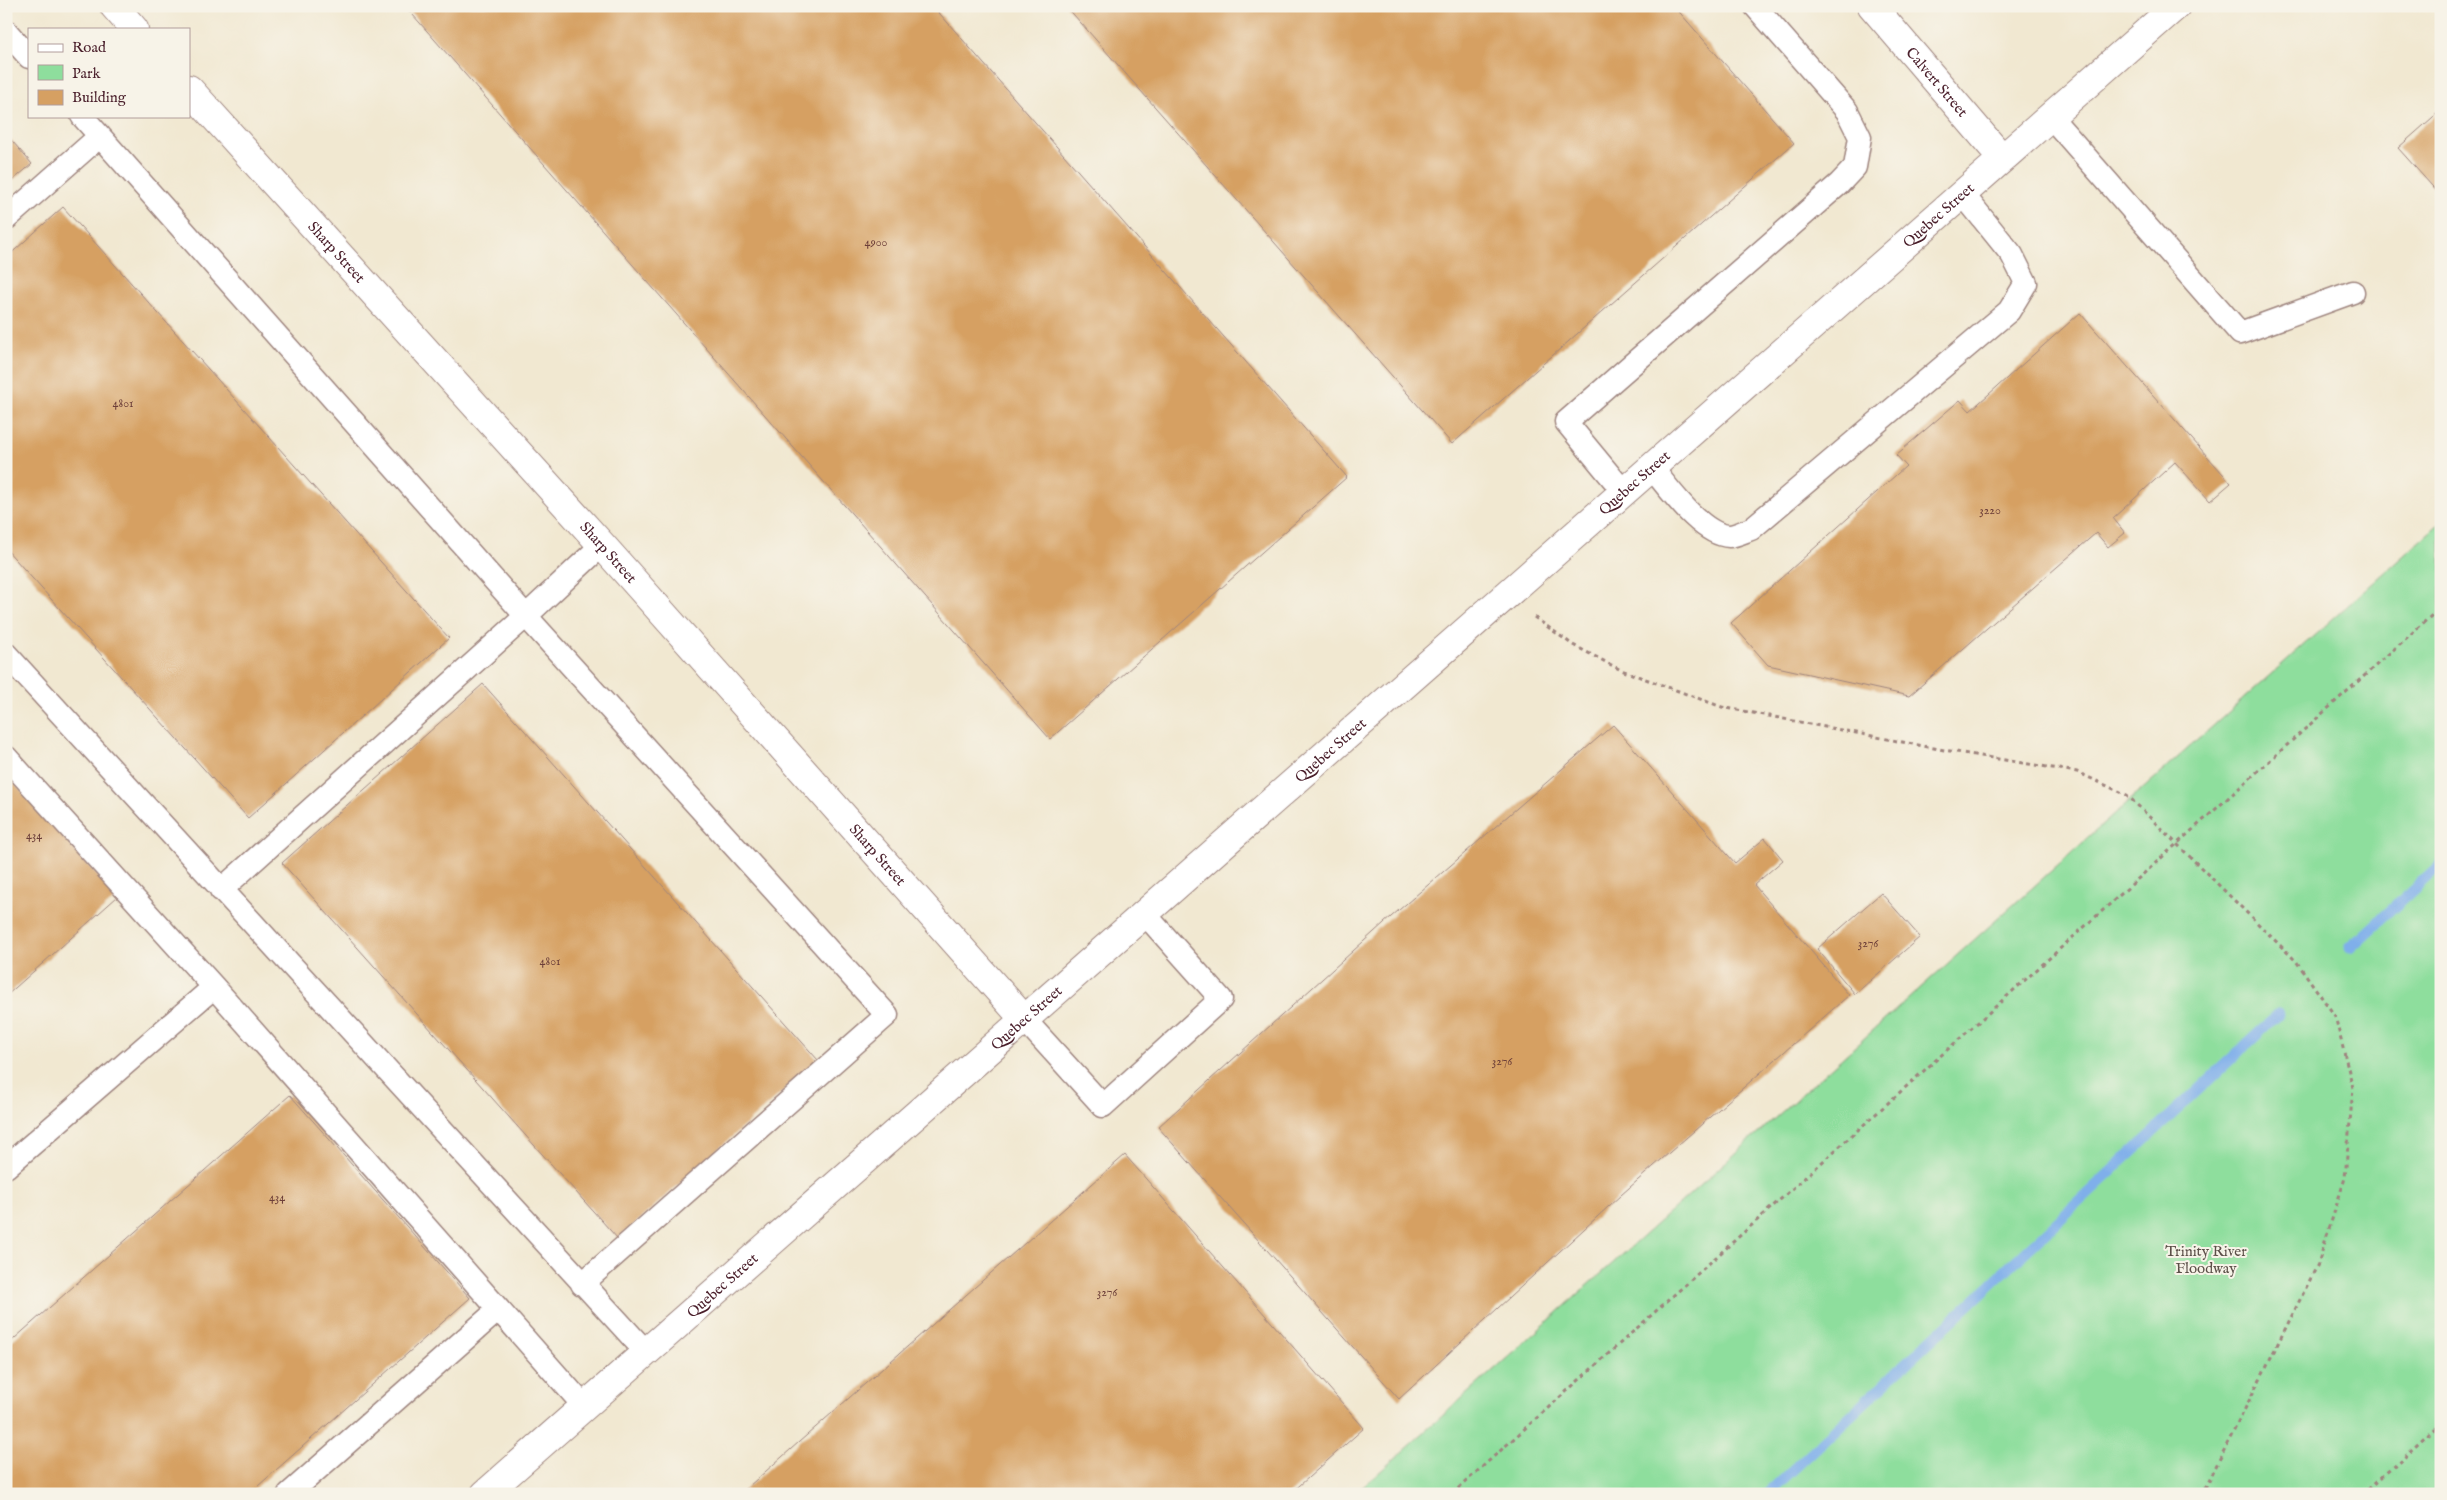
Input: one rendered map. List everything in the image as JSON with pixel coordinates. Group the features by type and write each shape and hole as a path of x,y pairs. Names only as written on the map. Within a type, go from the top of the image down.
{"street":[{"path":"114,6 133,28"},
{"name":"Calvert Street","path":"1872,6 2002,158"},
{"name":"Quebec Street","path":"485,1494 2176,6"},
{"name":"Sharp Street","path":"190,90 602,546 1024,1019"}],"lane":[{"path":"1623,491 1566,422 1832,190 1855,167 1860,137 1847,111 1756,6"},
{"path":"6,31 28,55"},
{"path":"2050,116 2240,333 2353,292"},
{"path":"84,118 526,616 887,1015 582,1284"},
{"path":"6,219 100,136"},
{"path":"1651,467 1689,512 1711,530 1729,536 1751,530 2009,311 2026,283 2012,255 1962,193"},
{"path":"221,890 602,546"},
{"path":"6,654 646,1352"},
{"path":"6,757 214,987 584,1406"},
{"path":"1024,1019 1103,1106 1221,999 1144,913"},
{"path":"6,1167 214,987"},
{"path":"289,1494 498,1310"}],"path":[{"path":"1508,593 1531,615 1574,646 1620,670 1722,707 1944,750 2077,772 2127,795 2296,961 2335,1016 2353,1088 2344,1178 2318,1264 2202,1494"},
{"path":"1452,1494 2179,844 2441,607"},
{"path":"2363,1494 2441,1423"}],"green space":[{"name":"Trinity River Floodway","path":"2441,522 2441,1494 1355,1494"}],"building":[{"path":"405,6 933,6 1347,477 1050,739"},
{"path":"1066,6 1674,6 1794,143 1452,444"},
{"path":"2441,110 2441,196 2398,148"},
{"path":"6,134 32,164 6,186"},
{"path":"63,207 449,638 248,818 6,549 6,258"},
{"path":"2080,313 2231,483 2210,501 2175,462 2113,518 2125,533 2108,547 2096,533 1909,696 1768,665 1731,623 1906,466 1896,455 1960,400 1970,411"},
{"path":"483,684 818,1060 618,1239 282,863"},
{"path":"1613,725 1735,863 1765,838 1783,860 1754,885 1849,995 1621,1195 1399,1399 1158,1127 1384,923"},
{"path":"6,774 117,897 6,996"},
{"path":"1881,893 1920,937 1855,994 1817,949"},
{"path":"290,1095 470,1298 249,1494 6,1494 6,1346"},
{"path":"1125,1155 1364,1428 1290,1494 740,1494"}],"waterway":[{"path":"2350,948 2441,864"},
{"path":"1767,1494 2279,1014"}]}
